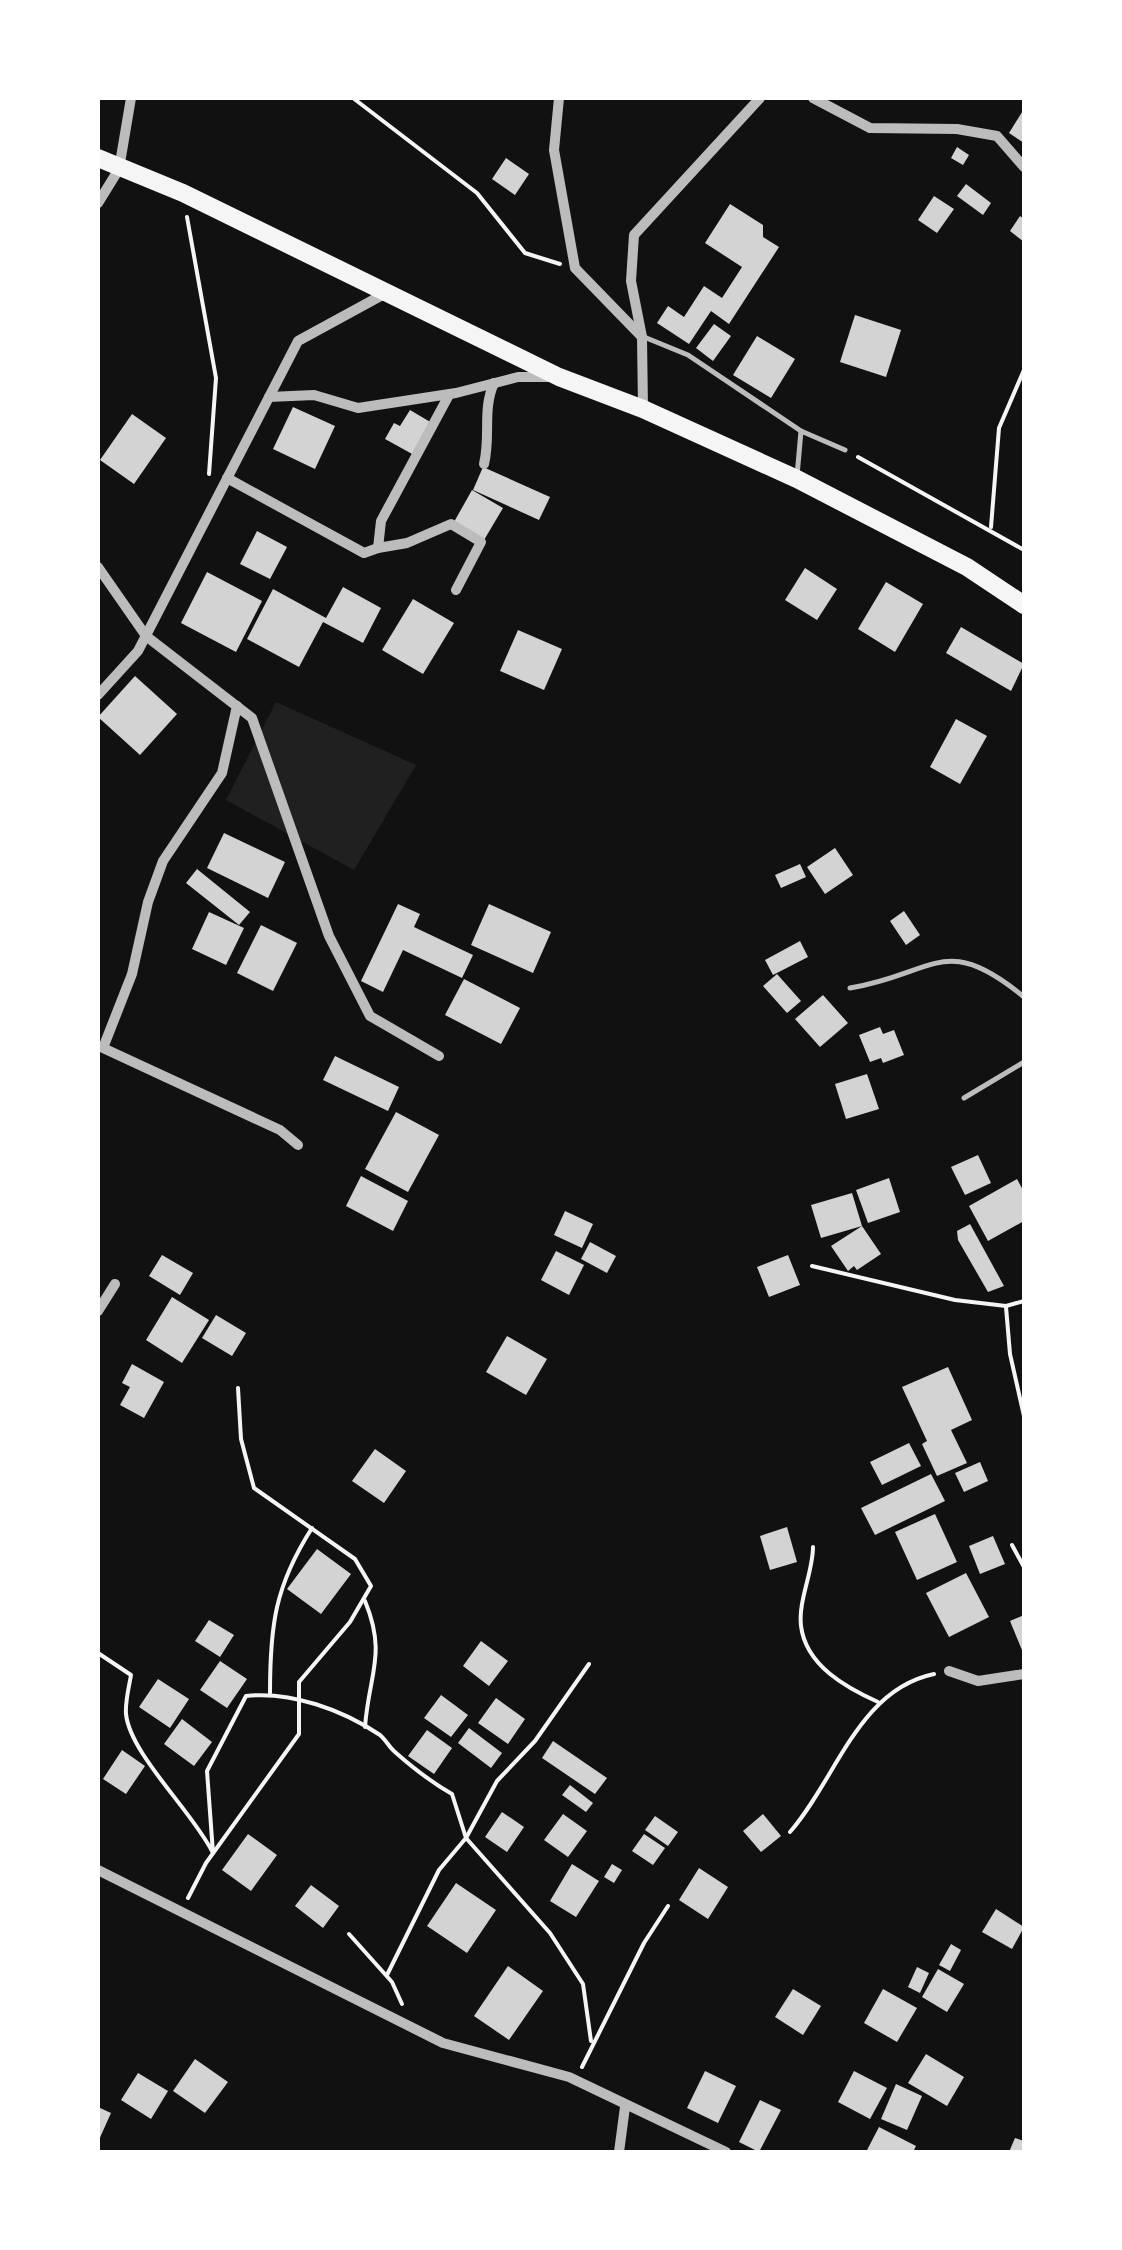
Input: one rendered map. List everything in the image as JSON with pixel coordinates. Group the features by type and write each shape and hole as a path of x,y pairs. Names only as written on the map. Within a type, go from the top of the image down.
{"highway":[{"path":"98,158 183,193 559,377 643,408 797,479 967,567 1024,604"}],"street":[{"path":"98,204 118,168 131,98"},
{"path":"559,98 554,150 575,268 642,337"},
{"path":"643,408 642,337 631,282 634,234 760,98"},
{"path":"813,98 870,128 957,129 997,136 1024,166"},
{"path":"98,694 146,636 298,341 389,292"},
{"path":"269,397 314,394 358,408 494,383 559,377"},
{"path":"484,464 489,424 484,405 494,383"},
{"path":"378,548 380,521 449,394"},
{"path":"228,478 364,553 407,542 451,524 480,542 456,590"},
{"path":"98,567 146,636 252,718 329,936 370,1016 439,1056"},
{"path":"237,706 222,772 163,861 148,902 132,974 103,1048 280,1130 298,1144"},
{"path":"98,1311 115,1284"},
{"path":"949,1671 978,1681 1024,1674"},
{"path":"98,1870 444,2042 577,2080 726,2152"},
{"path":"619,2152 626,2107"}],"lane":[{"path":"642,337 688,355 801,431 845,450"},
{"path":"797,479 801,431"},
{"path":"850,988 888,982 946,957 993,971 1024,997"},
{"path":"964,1098 1024,1062"}],"path":[{"path":"352,98 477,193 525,253 575,268"},
{"path":"183,193 216,378 208,484"},
{"path":"991,527 999,428 1024,370"},
{"path":"845,450 991,527 1024,550"},
{"path":"812,1266 955,1300 1006,1306 1024,1300"},
{"path":"1006,1306 1010,1354 1024,1416"},
{"path":"181,1912 213,1853 298,1734 300,1682 371,1586 354,1559 254,1488 240,1439 238,1388"},
{"path":"270,1694 270,1646 278,1598 287,1566 312,1528"},
{"path":"1012,1545 1024,1567"},
{"path":"813,1546 801,1628 824,1669 844,1687 878,1702"},
{"path":"364,1599 377,1631 379,1655 368,1692 365,1727"},
{"path":"98,1652 131,1675 126,1714 137,1744 199,1823 213,1853"},
{"path":"387,1975 439,1870 466,1838 497,1781 535,1741 589,1664"},
{"path":"790,1832 878,1702 906,1680 949,1671"},
{"path":"213,1853 207,1771 246,1696 270,1694 299,1700 365,1727 384,1738 428,1780 452,1794 466,1838 550,1934 583,1984 591,2042"},
{"path":"577,2080 591,2042 668,1906"},
{"path":"349,1934 387,1975 412,2027"}],"shaded area":[{"path":"276,702 416,765 354,870 226,800"}],"building":[{"path":"1024,109 1024,143 1009,133"},
{"path":"957,147 969,155 963,165 951,158"},
{"path":"506,158 529,174 515,195 492,179"},
{"path":"966,184 991,203 983,215 957,196"},
{"path":"934,196 954,209 937,233 918,220"},
{"path":"730,204 763,225 763,237 779,247 729,324 711,311 689,344 657,323 668,306 684,317 704,286 722,298 742,267 705,243"},
{"path":"1020,216 1024,219 1024,242 1010,231"},
{"path":"855,315 901,330 886,377 840,362"},
{"path":"714,324 731,336 713,361 696,348"},
{"path":"757,336 795,359 771,398 733,375"},
{"path":"293,407 335,426 315,469 273,449"},
{"path":"410,410 432,423 414,455 385,439 394,423 400,426"},
{"path":"132,414 166,438 134,484 100,460"},
{"path":"483,467 550,497 539,520 473,490"},
{"path":"472,490 503,508 484,540 454,522"},
{"path":"257,531 287,547 270,579 240,564"},
{"path":"805,568 837,589 817,620 785,600"},
{"path":"207,572 262,601 236,652 181,623"},
{"path":"886,582 923,604 895,652 858,629"},
{"path":"343,587 381,608 363,643 323,622 299,667 247,639 273,589 326,618"},
{"path":"413,599 454,623 423,674 382,650"},
{"path":"961,627 1024,664 1011,691 946,653"},
{"path":"518,630 562,649 544,690 500,671"},
{"path":"135,676 177,714 140,755 98,717"},
{"path":"956,719 987,736 960,784 930,767"},
{"path":"224,833 285,862 268,898 207,868"},
{"path":"835,848 853,875 825,894 807,867"},
{"path":"800,864 806,877 781,888 775,875"},
{"path":"197,869 250,912 239,925 186,883"},
{"path":"398,904 420,914 414,927 473,955 462,978 403,950 383,992 361,981"},
{"path":"489,904 551,932 533,973 471,945"},
{"path":"904,911 920,935 906,945 890,921"},
{"path":"209,912 244,928 226,965 192,949"},
{"path":"261,925 297,943 273,991 237,973"},
{"path":"800,941 808,957 773,975 765,960"},
{"path":"777,974 801,1001 787,1013 763,986"},
{"path":"464,979 520,1008 501,1044 445,1015"},
{"path":"823,995 848,1023 820,1047 795,1019"},
{"path":"880,1027 883,1034 894,1030 904,1055 883,1063 881,1058 870,1062 859,1035"},
{"path":"335,1056 399,1087 388,1111 323,1080"},
{"path":"867,1074 879,1109 846,1119 835,1084"},
{"path":"396,1112 439,1135 408,1192 365,1169"},
{"path":"978,1155 991,1183 965,1195 951,1167"},
{"path":"361,1176 408,1201 393,1231 346,1206"},
{"path":"889,1178 900,1212 868,1223 856,1190"},
{"path":"1017,1179 1024,1192 1024,1221 988,1241 969,1206"},
{"path":"852,1193 862,1226 821,1238 811,1205"},
{"path":"565,1211 593,1224 582,1248 554,1235"},
{"path":"970,1224 1004,1286 988,1292 958,1240 957,1231"},
{"path":"862,1226 881,1254 857,1270 854,1266 848,1271 831,1246"},
{"path":"590,1242 616,1256 607,1273 581,1259"},
{"path":"556,1251 584,1265 569,1295 541,1280"},
{"path":"162,1255 193,1273 180,1295 149,1276"},
{"path":"788,1255 800,1285 769,1297 757,1267"},
{"path":"172,1297 209,1320 182,1363 146,1340"},
{"path":"216,1315 246,1333 232,1356 202,1338"},
{"path":"507,1336 547,1359 526,1395 486,1372"},
{"path":"132,1364 164,1382 144,1418 120,1405 130,1387 122,1383"},
{"path":"948,1367 972,1420 951,1430 967,1463 937,1476 922,1444 927,1441 902,1387"},
{"path":"909,1443 921,1466 882,1485 870,1462"},
{"path":"375,1449 406,1471 384,1503 352,1481"},
{"path":"980,1462 988,1481 964,1492 955,1473"},
{"path":"931,1474 945,1501 875,1535 861,1508"},
{"path":"935,1514 957,1562 917,1580 895,1532"},
{"path":"787,1527 797,1562 770,1570 760,1536"},
{"path":"993,1536 1005,1564 980,1574 969,1546"},
{"path":"317,1549 351,1574 321,1614 287,1589"},
{"path":"966,1573 989,1617 949,1637 926,1593"},
{"path":"1024,1615 1024,1655 1010,1621"},
{"path":"209,1620 234,1635 220,1657 195,1641"},
{"path":"481,1641 508,1661 489,1686 463,1666"},
{"path":"220,1661 247,1679 227,1708 200,1690"},
{"path":"158,1679 189,1699 170,1728 139,1707"},
{"path":"441,1695 468,1715 451,1737 424,1718"},
{"path":"496,1698 525,1719 508,1744 478,1723"},
{"path":"182,1719 212,1742 194,1766 164,1744"},
{"path":"469,1728 502,1753 491,1768 458,1743"},
{"path":"427,1730 452,1748 434,1774 408,1756"},
{"path":"553,1741 607,1778 595,1794 542,1758"},
{"path":"122,1750 145,1766 126,1794 103,1779"},
{"path":"570,1785 593,1803 586,1812 562,1795"},
{"path":"502,1812 524,1827 507,1852 485,1837"},
{"path":"563,1814 587,1831 568,1857 544,1840"},
{"path":"763,1814 781,1836 761,1852 743,1831"},
{"path":"655,1816 678,1832 668,1846 645,1830"},
{"path":"248,1834 277,1855 251,1891 222,1870"},
{"path":"644,1834 665,1848 653,1865 632,1851"},
{"path":"572,1864 599,1881 576,1917 550,1901"},
{"path":"612,1864 622,1870 614,1883 604,1877"},
{"path":"699,1868 728,1887 708,1919 679,1900"},
{"path":"456,1883 496,1910 467,1953 427,1926"},
{"path":"311,1885 339,1906 323,1928 295,1906"},
{"path":"996,1909 1024,1927 1012,1949 982,1932"},
{"path":"951,1944 961,1950 950,1971 939,1965"},
{"path":"508,1966 543,1991 509,2040 474,2016"},
{"path":"917,1967 929,1973 920,1993 908,1987"},
{"path":"938,1969 964,1984 947,2012 922,1997"},
{"path":"793,1989 821,2006 803,2035 775,2017"},
{"path":"883,1989 917,2008 897,2042 864,2023"},
{"path":"926,2054 964,2077 947,2106 908,2083"},
{"path":"195,2059 228,2082 205,2113 173,2091"},
{"path":"705,2071 736,2086 718,2123 687,2108"},
{"path":"854,2071 887,2088 870,2119 838,2102"},
{"path":"138,2073 168,2091 151,2119 121,2100"},
{"path":"896,2084 922,2096 907,2130 881,2119"},
{"path":"760,2100 781,2110 759,2152 739,2142"},
{"path":"98,2107 111,2113 98,2142"},
{"path":"879,2127 916,2146 913,2152 866,2152"},
{"path":"1015,2138 1024,2141 1024,2152 1009,2152"}]}
